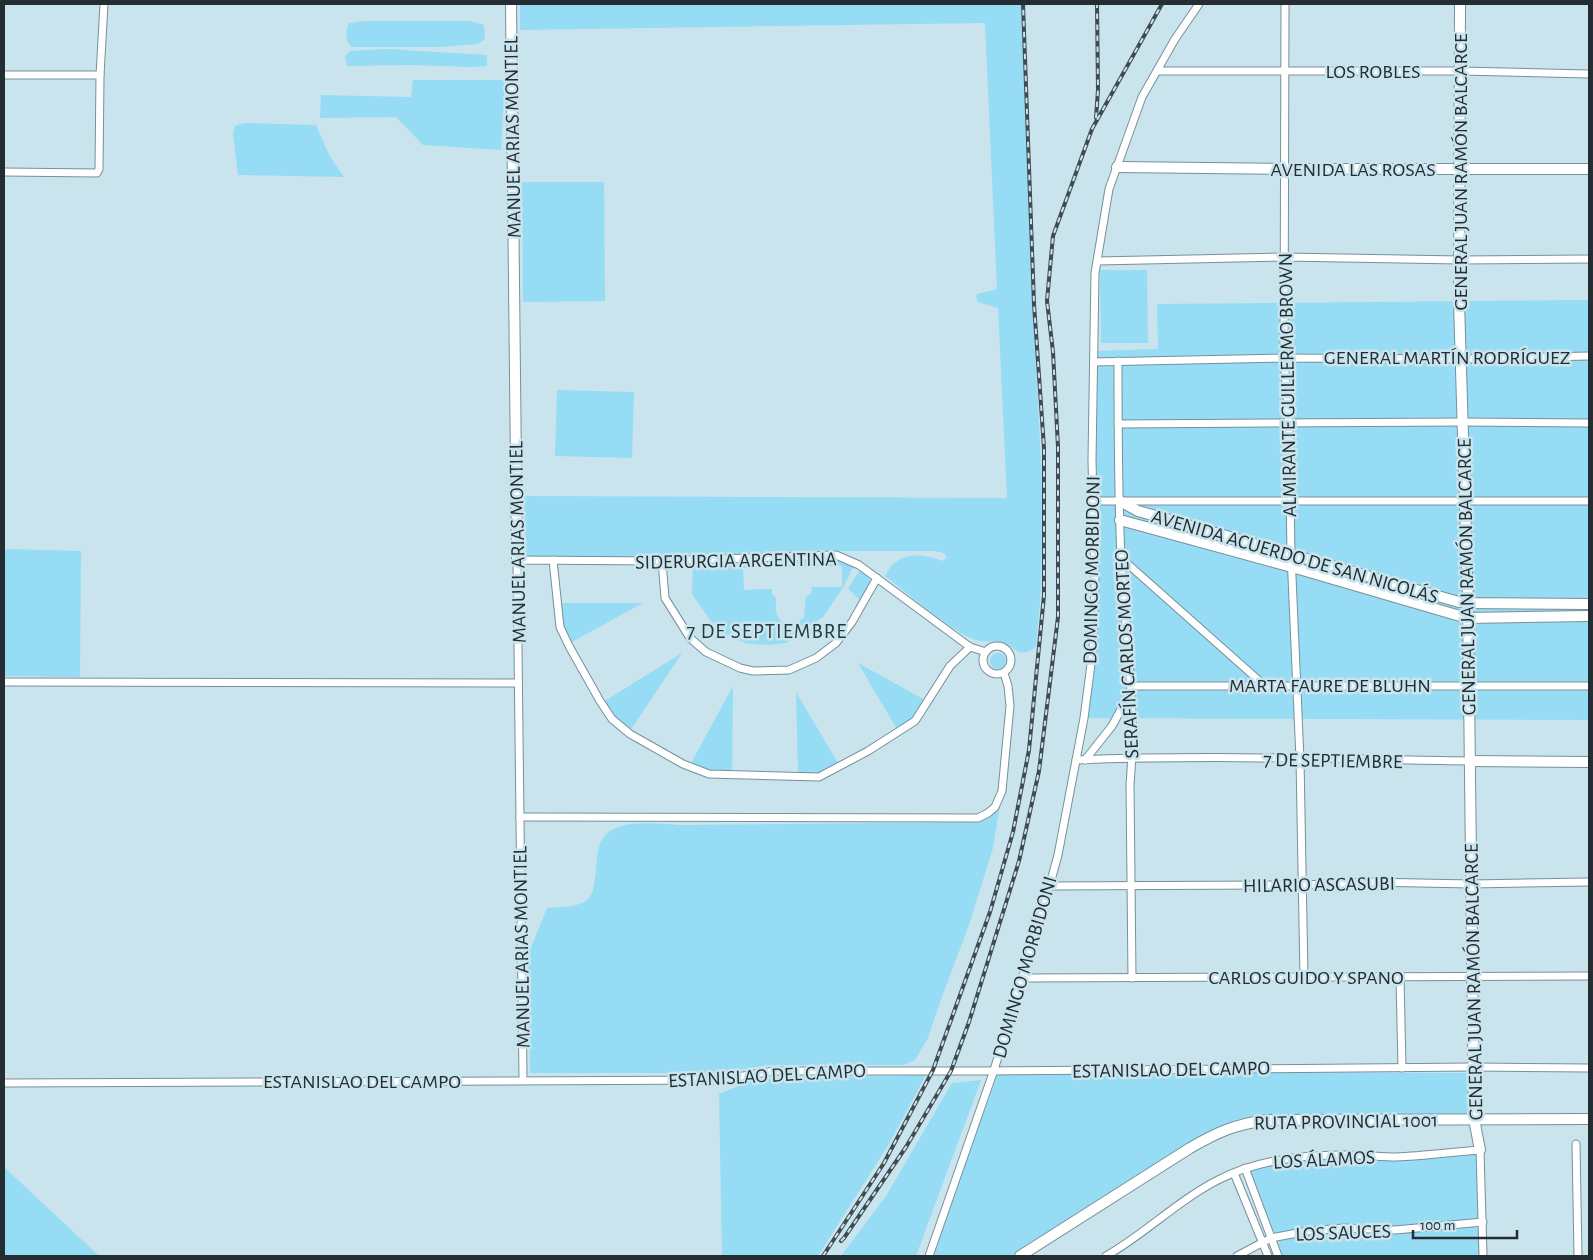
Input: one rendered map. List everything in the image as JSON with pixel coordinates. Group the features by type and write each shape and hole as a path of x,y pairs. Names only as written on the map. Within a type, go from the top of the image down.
{"street":[{"path":"4,172 97,173 99,169 100,75 104,4"},
{"name":"MANUEL ARIAS MONTIEL","path":"510,4 523,1080"},
{"name":"DOMINGO MORBIDONI","path":"929,1256 994,1070 1023,978 1058,855 1076,760 1093,649 1095,584 1093,500 1095,273 1109,189 1142,97 1175,39 1199,4"},
{"name":"ALMIRANTE GUILLERMO BROWN","path":"1285,4 1284,358 1289,422 1291,554 1300,759 1304,977"},
{"name":"GENERAL JUAN RAMÓN BALCARCE","path":"1460,4 1460,359 1468,603 1474,1119 1480,1150"},
{"name":"LOS ROBLES","path":"1158,70 1461,71 1589,74"},
{"path":"4,75 100,75"},
{"name":"AVENIDA LAS ROSAS","path":"1117,167 1589,169"},
{"path":"1098,261 1284,257 1460,260 1589,259"},
{"name":"GENERAL MARTÍN RODRÍGUEZ","path":"1094,362 1284,358 1460,359 1589,356"},
{"name":"SERAFÍN CARLOS MORTEO","path":"1118,361 1121,558 1133,717 1130,784 1132,978"},
{"path":"1118,424 1289,422 1589,423"},
{"name":"AVENIDA ACUERDO DE SAN NICOLÁS","path":"1093,500 1120,501 1138,511 1468,603 1589,604"},
{"path":"1120,501 1589,501"},
{"name":"AVENIDA ACUERDO DE SAN NICOLÁS","path":"1120,520 1292,567 1467,618 1589,616"},
{"name":"SIDERURGIA ARGENTINA","path":"517,560 662,561 829,554 846,558 877,578 970,647 986,652 997,646 1008,650 1012,658 1008,670 1004,673"},
{"path":"1121,558 1264,685"},
{"path":"553,560 560,627 576,660 612,719 638,738 683,764 709,774 819,777 868,751 915,720 950,666 970,647"},
{"path":"662,561 666,598 690,638 706,652 740,668 753,671 789,670 816,658 836,643 852,622 877,578"},
{"path":"520,817 978,818 988,813 995,806 1002,791 1010,706 1008,686 1004,673 997,675 988,671 984,662 986,652"},
{"path":"4,682 518,683"},
{"name":"MARTA FAURE DE BLUHN","path":"1131,688 1264,685 1589,686"},
{"path":"1085,760 1112,726 1131,688"},
{"name":"7 DE SEPTIEMBRE","path":"1076,760 1132,758 1589,762"},
{"name":"HILARIO ASCASUBI","path":"1048,886 1303,885 1369,882 1471,884 1589,882"},
{"name":"CARLOS GUIDO Y SPANO","path":"1023,978 1589,976"},
{"path":"1400,977 1402,1068"},
{"name":"ESTANISLAO DEL CAMPO","path":"4,1083 719,1080 774,1071 1589,1068"},
{"name":"RUTA PROVINCIAL 1001","path":"1020,1256 1190,1148 1217,1132 1240,1124 1266,1120 1589,1119"},
{"path":"1576,1144 1578,1256"},
{"path":"1480,1150 1483,1256"},
{"name":"LOS ÁLAMOS","path":"1106,1256 1120,1253 1185,1199 1234,1173 1261,1163 1304,1157 1350,1155 1395,1157 1480,1150"},
{"path":"1245,1168 1278,1256"},
{"path":"1234,1173 1268,1256"},
{"name":"LOS SAUCES","path":"1237,1256 1271,1238 1308,1231 1344,1228 1395,1230 1483,1222"}],"shaded area":[{"path":"520,4 1021,4 1032,295 1043,496 1041,591 1036,647 1022,653 1003,643 979,641 965,635 941,620 885,576 889,568 902,558 918,555 942,561 947,558 944,553 934,551 838,551 526,559 524,496 1007,498 998,308 978,302 976,298 977,294 997,289 985,23 520,30"},
{"path":"364,21 471,21 484,25 485,39 478,44 439,47 351,47 346,35 349,23"},
{"path":"387,49 487,55 487,66 347,66 345,56 350,51"},
{"path":"413,80 505,80 501,150 423,145 396,117 320,118 321,95 411,97"},
{"path":"244,123 316,125 329,155 344,177 238,175 233,134 235,126"},
{"path":"522,182 604,182 605,301 523,302"},
{"path":"1100,270 1147,270 1148,343 1101,343"},
{"path":"1589,300 1589,720 1084,718 1093,649 1094,351 1158,349 1157,304"},
{"path":"557,390 634,392 632,458 555,456"},
{"path":"4,549 81,551 80,677 4,676"},
{"path":"831,559 854,566 842,589 823,617 786,643 768,645 745,643 722,632 710,620 692,594 693,562","holes":["842,566 842,587 812,587 811,594 806,597 804,617 794,624 786,624 777,615 776,598 772,594 772,589 744,590 743,568"]},
{"path":"860,570 870,579 871,584 861,600 859,600 848,588"},
{"path":"559,603 643,603 570,643 563,626"},
{"path":"682,653 630,731 614,717 603,702"},
{"path":"998,653 1004,655 1006,661 1004,667 998,669 992,667 990,661 992,655"},
{"path":"858,663 925,700 914,719 897,729"},
{"path":"733,686 732,774 709,773 690,765"},
{"path":"796,692 839,765 818,774 798,775"},
{"path":"1000,805 993,848 969,925 928,1038 915,1060 904,1065 768,1065 719,1073 530,1073 528,955 547,908 574,906 590,897 594,887 600,844 605,835 614,829 624,825 648,823 681,825 980,822 992,815"},
{"path":"998,1073 1469,1073 1468,1115 1271,1114 1238,1119 1204,1135 1014,1256 932,1256"},
{"path":"926,1075 889,1144 818,1256 722,1256 719,1094 755,1079"},
{"path":"981,1080 916,1256 841,1256 886,1196 952,1083"},
{"path":"1473,1153 1479,1158 1480,1214 1476,1220 1406,1226 1365,1226 1279,1234 1272,1231 1250,1174 1253,1167 1278,1163 1326,1159 1420,1158"},
{"path":"4,1167 99,1256 4,1256"},
{"path":"1475,1226 1480,1231 1481,1256 1282,1256 1278,1245 1281,1239 1297,1235 1344,1232 1395,1234"}],"railway":[{"path":"823,1256 884,1163 933,1070 990,912 1013,832 1029,750 1044,595 1044,448 1034,304 1023,4"},
{"path":"1096,118 1098,90 1097,4"},
{"path":"841,1241 906,1147 951,1071 969,1022 1019,861 1039,771 1058,617 1058,447 1053,352 1047,301 1053,236 1092,129 1162,4"}],"district":[{"name":"7 DE SEPTIEMBRE","path":"767,631"}]}
